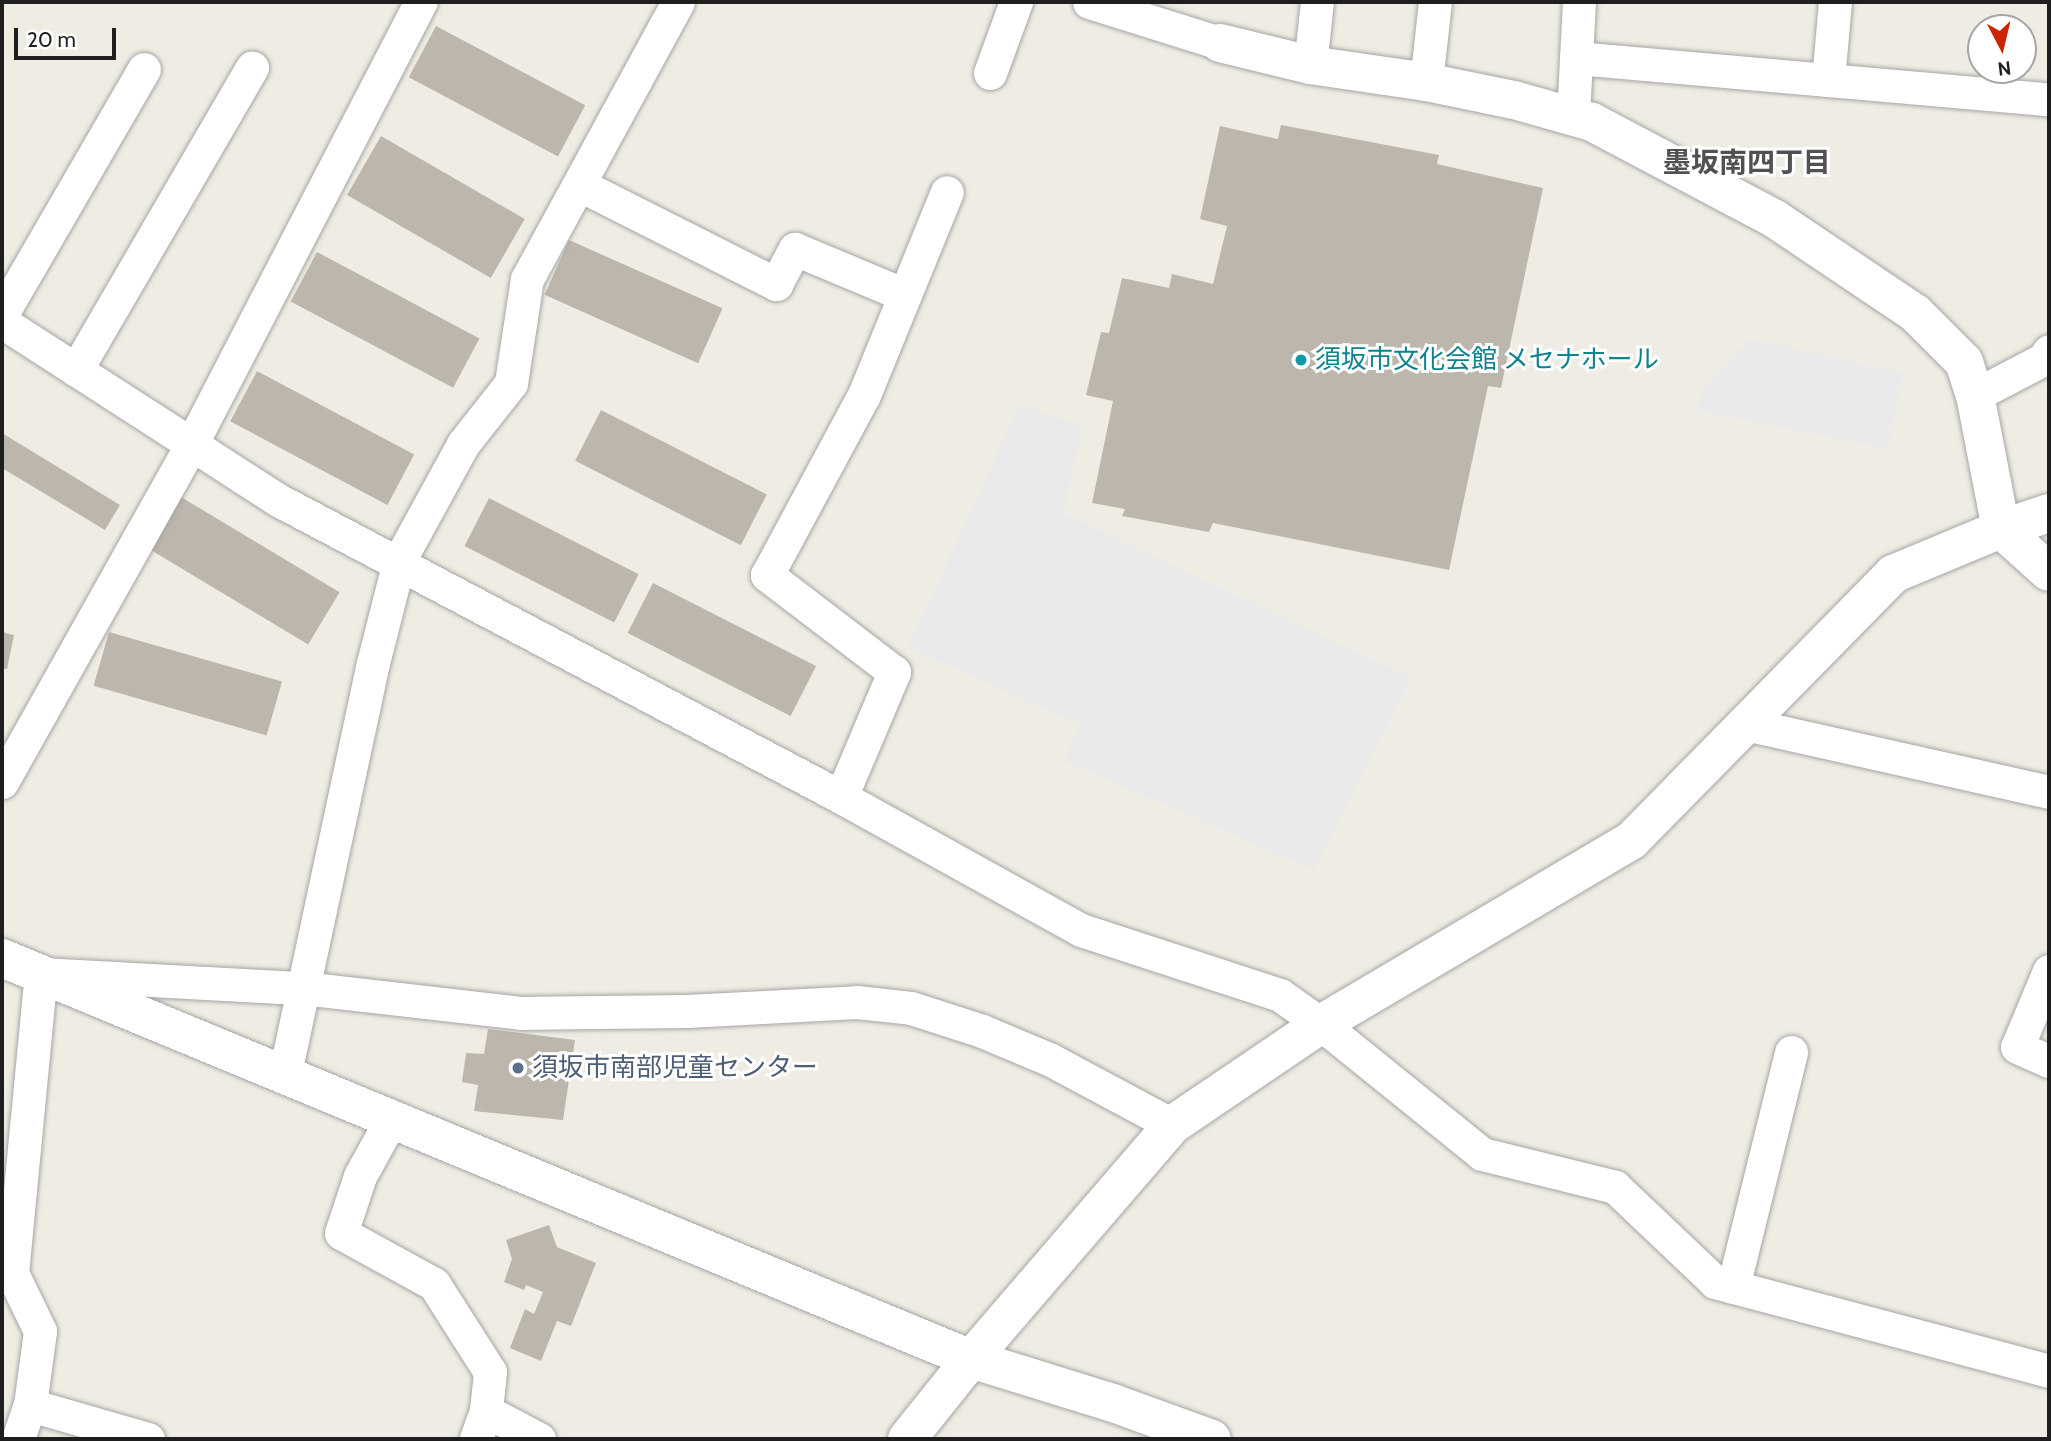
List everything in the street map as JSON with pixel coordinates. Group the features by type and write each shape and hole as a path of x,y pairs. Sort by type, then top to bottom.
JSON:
{"street":[{"path":"2,782 191,443 421,2"},
{"path":"285,1073 373,663 399,561 463,444 511,383 527,279 678,2"},
{"path":"990,73 1016,2"},
{"path":"1090,2 1220,43 1310,65 1426,82 1514,100 1592,122 1775,219 1915,313 1964,362 1975,395 2001,529 2049,572"},
{"path":"1310,65 1317,2"},
{"path":"1426,82 1435,2"},
{"path":"1573,117 1579,2"},
{"path":"1828,80 1835,2"},
{"path":"1576,58 2049,99"},
{"path":"76,370 252,67"},
{"path":"2,314 144,69"},
{"path":"580,185 776,284 795,249 905,295"},
{"path":"841,797 894,672 767,575 864,395 947,192"},
{"path":"2,323 280,501 399,561 841,797 1081,930 1280,995 1321,1024 1482,1154 1615,1186 1715,1282 2049,1371"},
{"path":"1975,395 2044,359 2049,351"},
{"path":"907,1439 971,1359 1172,1125 1321,1024 1632,840 1893,574 2001,529 2049,513"},
{"path":"1745,724 2049,792"},
{"path":"2,958 971,1359 1113,1403 1212,1439"},
{"path":"2049,971 2018,1047 2049,1061"},
{"path":"41,974 303,988 521,1013 687,1011 857,1002 911,1008 982,1031 1051,1060 1172,1125"},
{"path":"18,1439 30,1405 40,1331 12,1273 41,974"},
{"path":"1733,1287 1790,1052"},
{"path":"392,1118 360,1176 341,1233 433,1284 490,1372 481,1425 539,1439"},
{"path":"30,1405 148,1439"}],"shaded area":[{"path":"1750,338 1903,373 1888,449 1697,411 1701,391"},
{"path":"1020,404 1083,427 1063,513 1412,678 1314,870 1064,761 1079,725 908,647"}],"building":[{"path":"436,26 585,105 558,157 409,77"},
{"name":"須坂市文化会館 メセナホール","path":"1281,125 1439,155 1437,164 1543,188 1501,388 1488,386 1449,570 1213,523 1209,532 1122,516 1125,509 1092,503 1113,401 1086,395 1101,332 1109,333 1122,278 1169,288 1172,274 1213,284 1227,226 1200,219 1220,126 1278,139"},
{"path":"381,136 525,219 491,278 347,195"},
{"path":"569,240 722,308 698,363 545,295"},
{"path":"317,252 479,338 453,388 291,301"},
{"path":"257,371 414,455 387,505 230,421"},
{"path":"601,410 767,494 741,545 575,461"},
{"path":"2,433 120,505 105,530 2,468"},
{"path":"181,497 340,592 308,645 150,549"},
{"path":"489,498 639,574 614,622 464,546"},
{"path":"653,583 816,666 791,716 628,633"},
{"path":"2,632 14,635 7,669 2,668"},
{"path":"109,632 282,682 267,735 94,686"},
{"name":"須坂市南部児童センター","path":"488,1029 575,1040 563,1120 474,1111 478,1085 462,1082 466,1053 484,1054"},
{"path":"549,1225 557,1247 596,1263 571,1326 557,1321 541,1361 510,1348 525,1309 534,1314 543,1292 526,1285 524,1290 504,1282 512,1259 506,1240"}],"place":[{"name":"須坂市文化会館 メセナホール","path":"1301,360"},
{"name":"須坂市南部児童センター","path":"518,1068"}],"district":[{"name":"墨坂南四丁目","path":"1747,162"}]}
